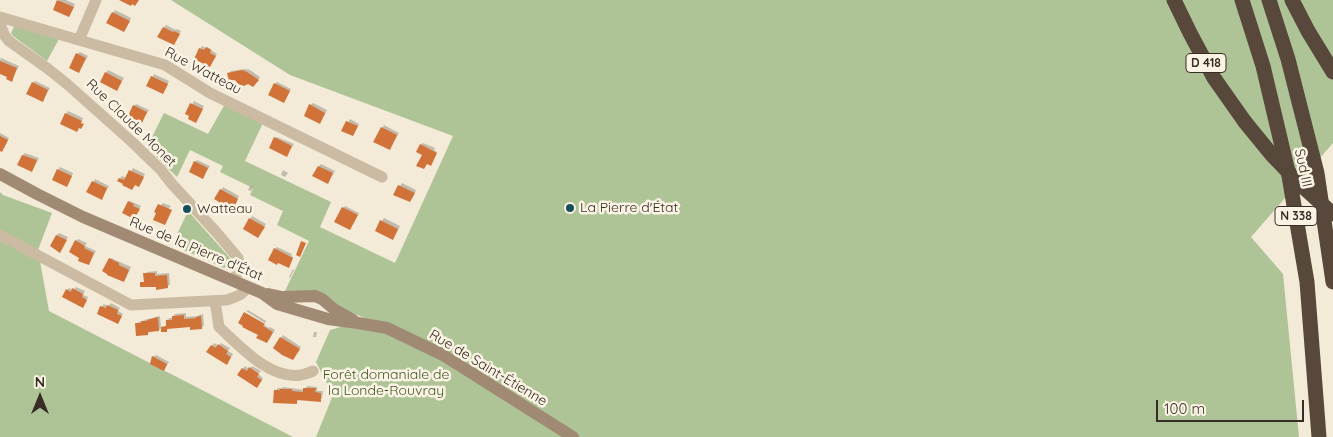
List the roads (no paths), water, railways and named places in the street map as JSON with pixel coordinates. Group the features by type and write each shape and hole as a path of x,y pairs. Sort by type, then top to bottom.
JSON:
{"highway":[{"name":"D 418","path":"1174,0 1214,78 1245,122 1278,162 1333,214"},
{"name":"Sud III","path":"1242,0 1262,66 1289,176 1307,282 1319,437"},
{"name":"Sud III","path":"1269,0 1288,59 1317,173 1333,282"},
{"path":"1292,0 1333,72"}],"street":[{"path":"79,40 96,0"},
{"name":"Rue Watteau","path":"0,17 165,65 210,93 382,177"},
{"name":"Rue Claude Monet","path":"0,24 9,41 67,84 131,140 161,170 238,258 239,264 235,281"},
{"name":"Rue de la Pierre d'État","path":"0,174 83,217 262,293 278,304 328,320 387,328"},
{"path":"0,235 131,305 227,300 238,297 245,292 247,287"},
{"path":"262,293 282,297 315,296 358,323"},
{"path":"215,301 219,327 254,359 279,374 300,375 313,371"},
{"name":"Rue de Saint-Étienne","path":"387,328 443,356 573,437"}],"place":[{"name":"La Pierre d'État","path":"570,208"},
{"name":"Watteau","path":"187,209"}],"park label":[{"name":"Forêt domaniale de la Londe-Rouvray","path":"386,384"}]}
